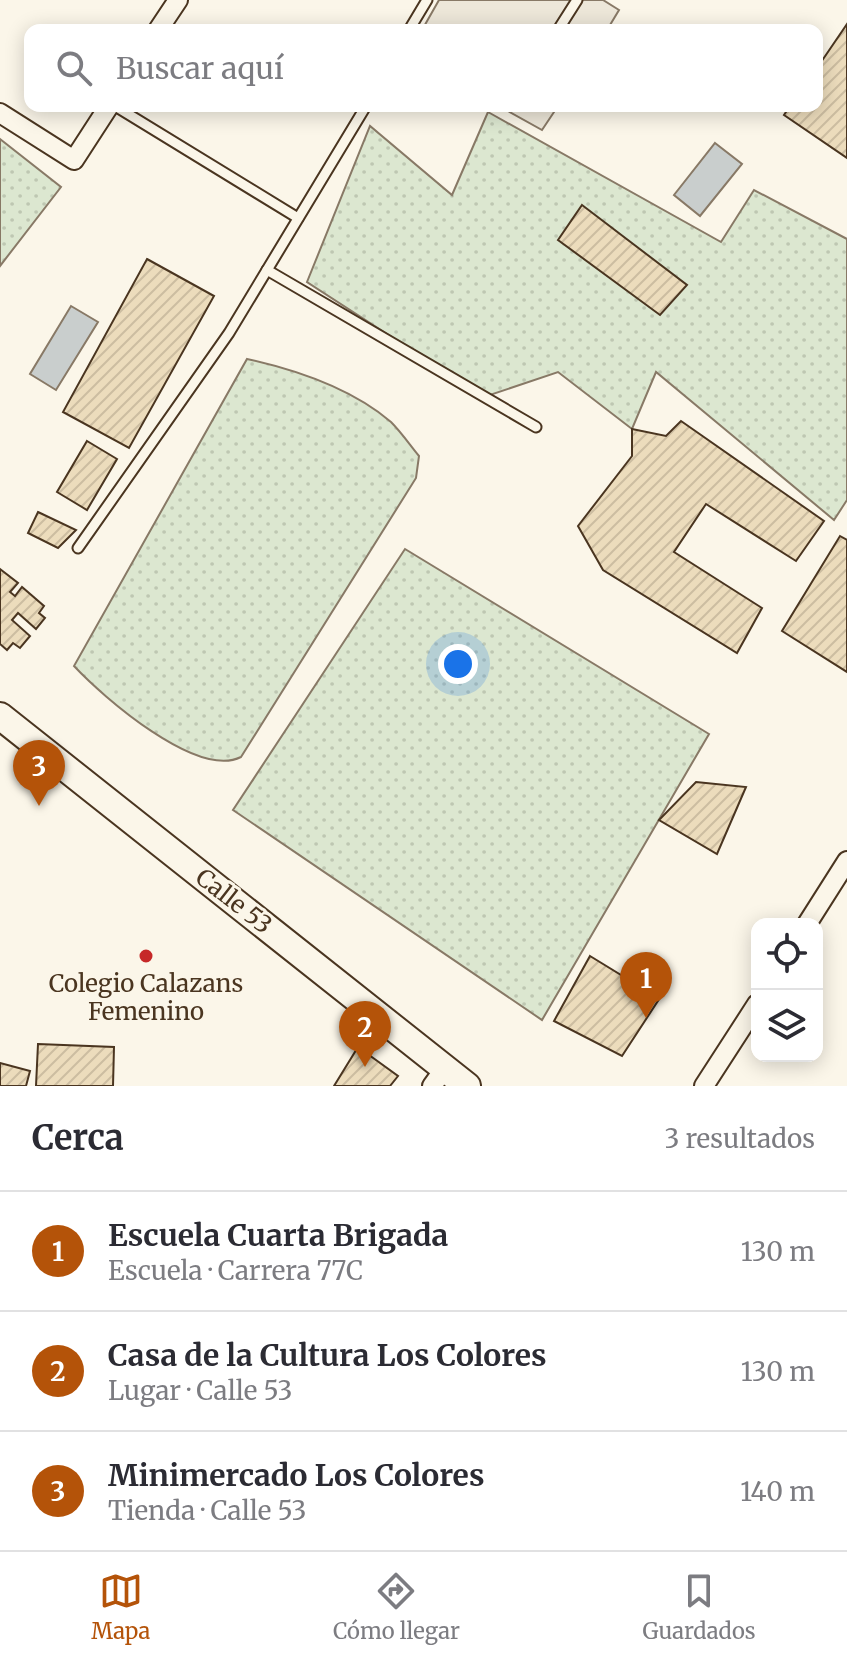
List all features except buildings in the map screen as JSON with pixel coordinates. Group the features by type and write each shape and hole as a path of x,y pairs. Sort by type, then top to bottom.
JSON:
{"street":[{"path":"161,24 172,2"},
{"path":"0,113 74,160 105,112"},
{"name":"Calle 53","path":"1,719 438,1077 467,1086"},
{"path":"811,918 847,861"},
{"path":"704,1086 751,1013"}],"lane":[{"path":"413,24 427,0"},
{"path":"562,24 577,0"},
{"path":"125,112 298,218"},
{"path":"78,548 229,333 362,112"},
{"path":"267,270 536,427"}],"green space":[{"path":"488,112 721,242 754,190 847,239 847,500 834,520 656,372 632,429 558,372 484,397 307,282 370,126 452,195"},
{"path":"0,139 61,187 0,266"},
{"path":"247,359 304,375 359,399 391,422 419,456 416,478 241,757 222,761 176,746 152,731 106,696 74,666"},
{"path":"405,549 709,734 542,1020 233,810"}],"shaded area":[{"path":"439,0 603,0 619,10 611,24 425,24"},
{"path":"510,112 554,112 542,130"},
{"path":"715,143 742,164 700,216 674,195"},
{"path":"71,306 98,322 56,390 30,374"}],"place":[{"name":"Minimercado Los Colores","path":"39,806"},
{"name":"Colegio Calazans Femenino","path":"146,956"},
{"name":"Escuela Cuarta Brigada","path":"646,1018"},
{"name":"Casa de la Cultura Los Colores","path":"365,1067"}]}
